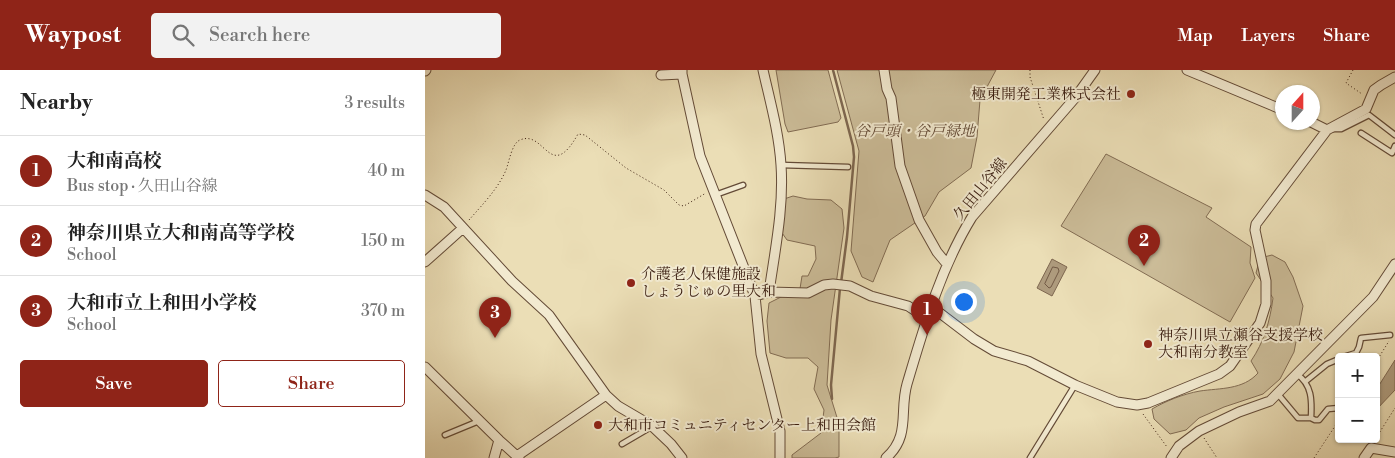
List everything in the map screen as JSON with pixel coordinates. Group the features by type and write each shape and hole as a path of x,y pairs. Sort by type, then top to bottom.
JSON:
{"street":[{"path":"763,70 777,135 781,165 777,232 769,292"},
{"path":"884,70 887,89 891,98 900,166 919,220 937,252 947,264"},
{"name":"久田山谷線","path":"889,457 903,431 906,387 947,264 959,239 972,217 1075,98 1095,70"},
{"path":"1187,70 1275,107"},
{"path":"661,75 682,72 700,156 755,296 761,354 780,430 780,458"},
{"path":"932,307 974,339 994,351 1029,361 1075,385 1117,402 1137,405 1148,403 1206,381 1230,366 1260,323 1266,304 1266,281 1255,230 1256,224 1327,130 1366,109 1374,90 1395,77"},
{"path":"1320,126 1327,130"},
{"path":"425,195 444,207 512,281 549,315 606,395 618,406 652,426 671,444 682,458"},
{"path":"425,262 463,228"},
{"path":"1172,456 1179,446 1199,431 1239,412 1270,401 1373,297 1395,264"},
{"path":"755,296 769,292 807,293 824,285 833,284 850,286 871,296 908,306 928,319"},
{"path":"425,366 479,421 518,457 606,395"},
{"path":"494,458 499,440"},
{"path":"1364,458 1371,448 1395,452"}],"lane":[{"path":"1327,130 1341,129 1369,115 1395,135"},
{"path":"1361,133 1392,153 1395,146"},
{"path":"781,165 848,167"},
{"path":"714,192 743,185"},
{"path":"1356,353 1361,338 1390,335"},
{"path":"1306,381 1327,364 1335,361"},
{"path":"1296,374 1306,381 1312,402 1311,418"},
{"path":"1030,458 1075,385"},
{"path":"1277,393 1298,418 1319,420 1328,409 1335,408"},
{"path":"445,436 479,421"},
{"path":"622,444 652,426"}],"path":[{"path":"1030,70 1030,77 1047,130"},
{"path":"1353,70 1346,83 1369,99"},
{"path":"463,228 488,199 505,173 516,142 522,139 529,138 536,141 551,155 557,156 561,155 572,145 578,134 585,135 626,168 663,190 679,205 684,206 714,192"},
{"path":"1380,356 1389,342"},
{"path":"1380,432 1395,408"},
{"path":"1148,420 1172,456"},
{"path":"1314,458 1335,426"},
{"path":"1199,431 1217,458"}],"green space":[{"name":"谷戸頭・谷戸緑地","path":"776,70 828,70 841,118 838,122 788,132"},
{"name":"谷戸頭・谷戸緑地","path":"837,70 996,70 980,100 977,137 971,168 939,192 925,216 890,240 873,282 862,277 851,251 859,151"},
{"path":"1106,154 1212,208 1206,217 1251,247 1250,263 1255,278 1230,322 1061,226"},
{"path":"793,196 807,199 831,200 842,209 844,228 831,320 827,385 839,424 839,457 835,458 792,458 792,455 821,433 824,410 814,389 818,367 808,358 786,358 770,353 767,321 769,303 781,297 799,295 802,276 808,276 816,259 815,246 787,240 780,230 784,199"},
{"path":"1272,255 1285,262 1293,277 1303,306 1294,352 1280,379 1263,394 1224,407 1199,418 1186,430 1170,434 1154,419 1152,409 1187,394 1245,383 1258,373 1251,361 1266,331 1273,298 1256,273 1260,258"}],"water":[{"path":"1052,259 1067,267 1052,296 1037,288"},
{"path":"1395,360 1395,390 1380,406 1380,384"}],"waterway":[{"path":"833,70 853,146 854,157 841,283"},
{"path":"832,399 831,385 840,288"}],"place":[{"name":"極東開発工業株式会社","path":"1131,94"},
{"name":"神奈川県立大和南高等学校","path":"1144,266"},
{"name":"介護老人保健施設 しょうじゅの里大和","path":"631,283"},
{"name":"大和南高校","path":"927,335"},
{"name":"大和市立上和田小学校","path":"495,338"},
{"name":"神奈川県立瀬谷支援学校 大和南分教室","path":"1148,344"},
{"name":"大和市コミュニティセンター上和田会館","path":"598,425"}]}
